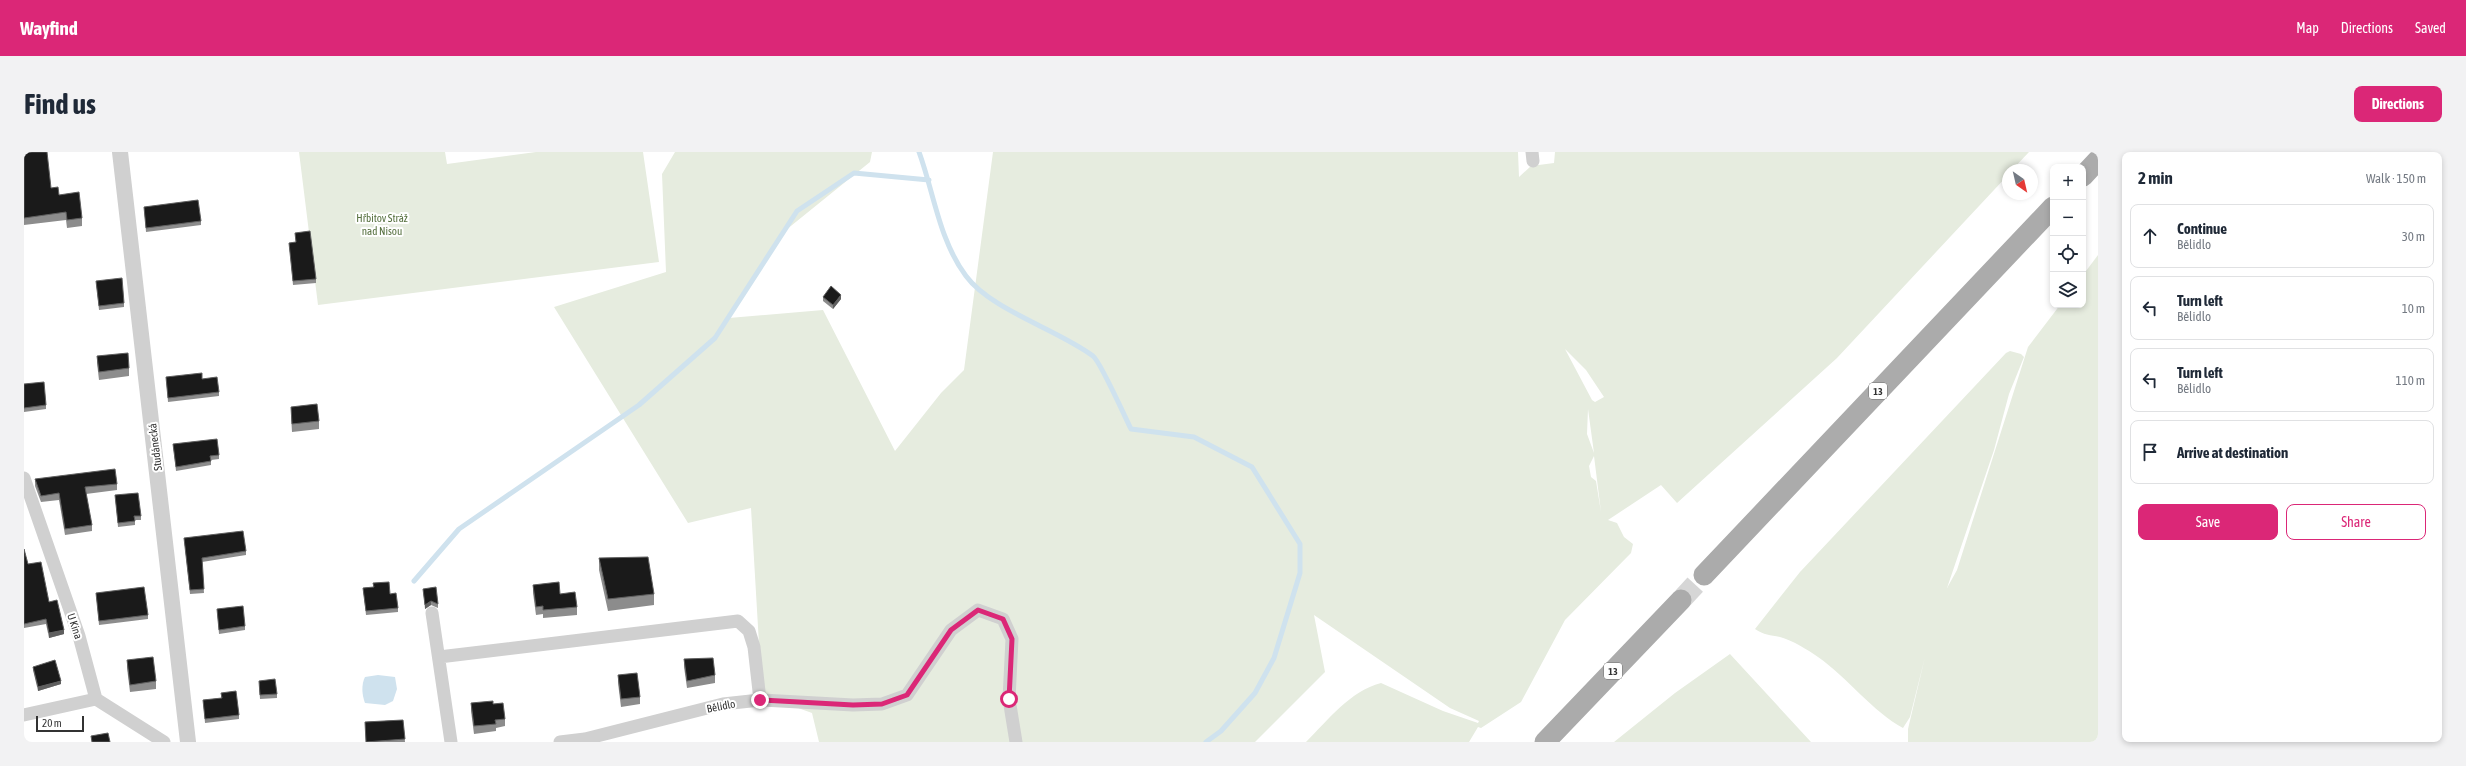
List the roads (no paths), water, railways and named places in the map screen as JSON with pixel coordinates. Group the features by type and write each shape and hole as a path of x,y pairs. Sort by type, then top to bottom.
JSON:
{"main road":[{"path":"2086,173 2098,160"},
{"name":"13","path":"1704,575 2050,210"},
{"name":"13","path":"1545,742 1680,600"}],"street":[{"name":"Studánecká","path":"120,152 188,742"},
{"name":"U Kina","path":"24,478 79,636 96,699"},
{"name":"Bělidlo","path":"560,742 585,739 723,704 760,700 853,705 882,704 907,695 951,630 978,610 1003,619 1012,639 1009,699 1016,742"},
{"path":"432,613 451,742"},
{"path":"439,657 738,622 749,631 754,647 760,700"},
{"path":"24,715 96,699 164,742"}],"water":[{"path":"378,675 395,677 397,689 393,701 385,705 365,703 362,690 365,677"}],"waterway":[{"path":"919,152 943,232 949,247 966,276 977,288 1008,309 1079,346 1093,356 1107,378 1131,429 1194,437 1252,467 1300,544 1300,573 1274,658 1255,693 1221,731 1206,742"},
{"path":"414,581 459,529 639,405 715,338 797,211 854,173 929,180"}],"tunnel":[{"path":"1681,600 1704,575"}],"park label":[{"name":"Hřbitov Stráž nad Nisou","path":"382,224"}]}
